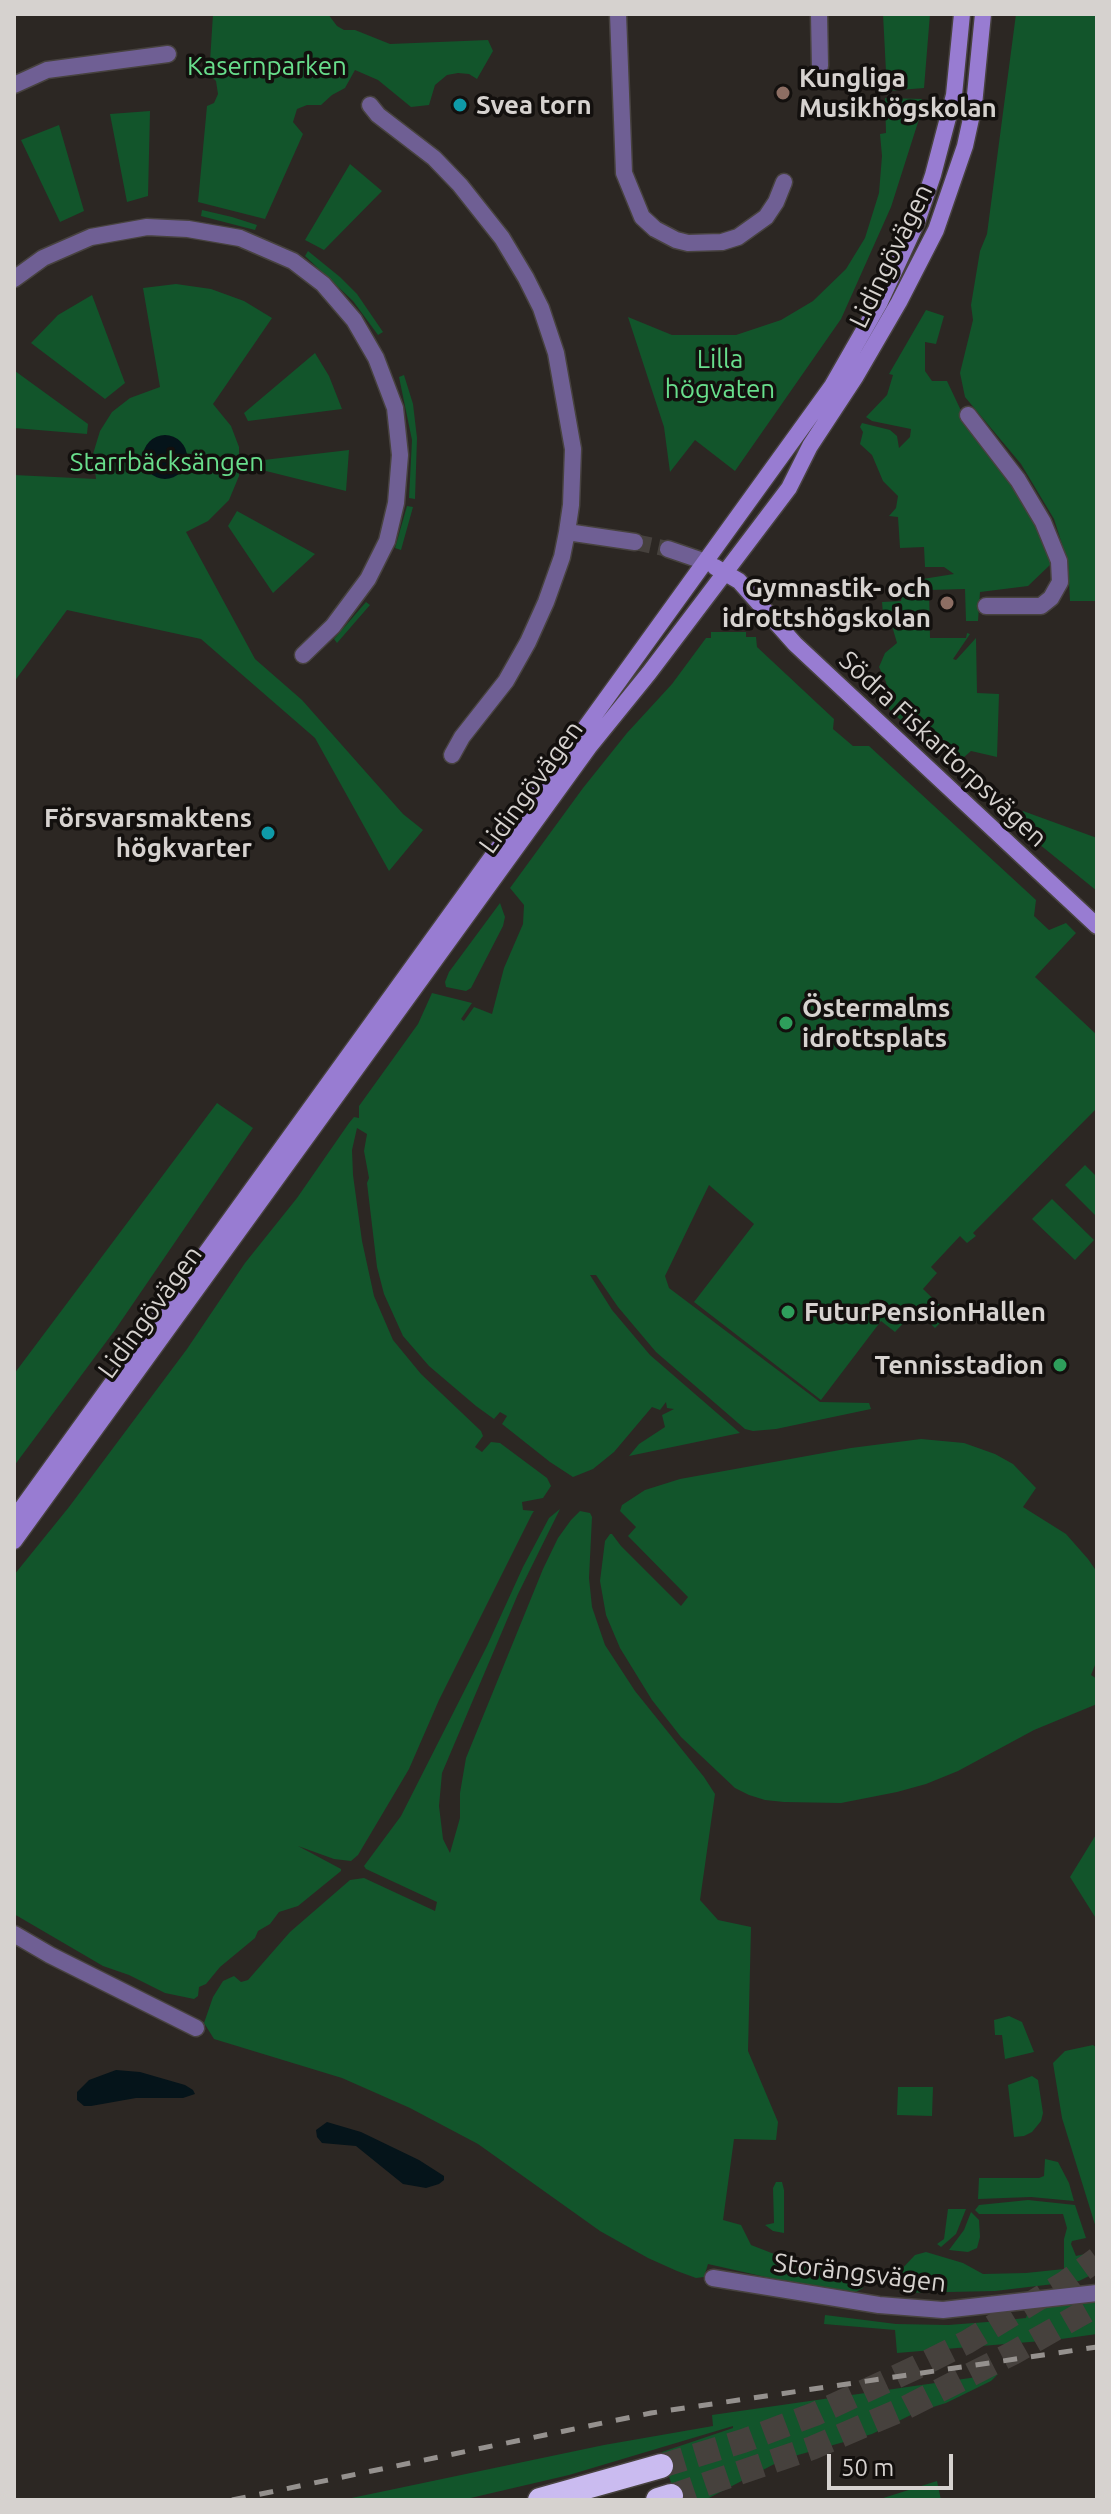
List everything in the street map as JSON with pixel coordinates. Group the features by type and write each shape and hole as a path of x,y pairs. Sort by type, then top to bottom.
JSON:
{"highway":[{"path":"540,2500 661,2466"}],"main road":[{"name":"Lidingövägen","path":"14,1519 832,386 880,302 901,258 933,175 946,132 959,62 962,14"},
{"name":"Lidingövägen","path":"14,1541 589,747 789,488 810,446 899,302 936,230 965,146 974,105 983,14"},
{"name":"Södra Fiskartorpsvägen","path":"706,562 745,587 795,644 1097,926"}],"street":[{"path":"618,14 624,173 642,217 655,229 676,240 688,243 722,242 738,237 766,217 784,182"},
{"path":"819,14 820,66"},
{"path":"14,85 47,70 168,54"},
{"path":"370,105 378,115 434,158 502,238 541,308 556,353 573,449 567,532 546,602 506,681 462,737 452,755"},
{"path":"14,257 19,275 43,258 71,245 119,230 158,227 240,238 293,261 323,284 354,320 376,358 395,408 400,455 396,503 387,541 368,579 333,626 303,655"},
{"path":"968,415 1018,480 1043,522 1059,561 1060,582 1051,598 1041,606 986,606"},
{"path":"567,532 635,542"},
{"path":"668,549 706,562"},
{"path":"14,1934 196,2028"},
{"name":"Storängsvägen","path":"713,2278 879,2305 943,2310 1097,2293"}],"green space":[{"name":"Kasernparken","path":"213,14 328,14 344,30 355,30 390,44 488,40 493,51 477,79 458,73 447,75 435,85 429,105 411,107 378,80 355,70 345,88 321,105 297,109 293,122 303,134 265,219 198,202 207,106 214,103 218,94 216,81 211,76 210,62"},
{"path":"883,14 930,14 924,88 887,91"},
{"path":"1016,14 1097,14 1097,601 1070,601 1068,563 1054,519 1021,464 965,397 960,373 973,320 971,305 980,251 987,234"},
{"name":"Lilla högvaten","path":"885,98 922,99 919,119 891,207 841,319 735,471 695,440 670,472 664,427 628,317 672,335 736,335 781,320 813,301 846,269 865,238 879,193 880,134 886,133"},
{"path":"150,111 148,196 127,202 110,114"},
{"path":"59,125 84,211 60,222 21,140"},
{"path":"350,164 382,191 324,250 305,240"},
{"path":"202,210 257,225 255,230 201,216"},
{"path":"308,251 357,294 383,332 378,335 353,301 305,256"},
{"name":"Starrbäcksängen","path":"176,284 211,289 244,301 272,318 213,404 231,426 239,447 239,476 229,500 208,521 186,532 255,659 302,700 403,814 423,830 389,871 315,738 201,639 67,610 14,682 14,475 96,479 93,454 100,431 112,412 130,398 160,387 143,288"},
{"path":"92,295 125,383 105,399 31,343 58,315"},
{"path":"926,310 944,316 936,344 925,342 925,371 932,381 947,381 964,417 1031,514 1044,537 1052,563 1028,586 980,592 978,621 966,621 965,589 929,590 930,638 966,638 967,633 970,634 953,659 956,660 976,638 977,693 999,694 997,757 971,751 956,760 930,739 927,742 912,731 889,709 886,682 879,667 885,653 897,643 892,626 883,614 882,602 901,601 904,585 910,581 954,574 944,567 925,567 924,547 900,548 898,517 889,516 896,508 898,496 883,481 872,455 860,444 862,423 890,430 897,436 899,448 910,437 911,429 866,417 887,395 893,375 889,374"},
{"path":"315,353 329,376 342,409 248,421 244,413"},
{"path":"15,371 88,424 87,434 14,428"},
{"path":"404,375 413,404 417,438 415,499 409,498 412,440 399,377"},
{"path":"349,450 346,491 254,468 255,461"},
{"path":"407,506 413,507 401,550 395,548"},
{"path":"237,511 315,554 273,593 228,526"},
{"path":"366,602 370,605 337,643 334,639"},
{"path":"711,632 746,632 746,637 756,637 757,647 834,719 833,729 853,746 869,746 1036,900 1034,916 1049,930 1066,923 1076,933 1035,977 1097,1035 1095,1110 973,1233 976,1236 967,1243 960,1236 931,1267 937,1273 923,1289 949,1314 935,1328 916,1310 895,1332 881,1321 821,1400 694,1302 754,1224 709,1185 665,1276 669,1288 820,1402 869,1403 871,1409 776,1429 745,1429 656,1352 596,1275 590,1275 612,1310 650,1355 740,1433 629,1456 639,1444 665,1427 662,1415 674,1409 667,1408 666,1402 660,1410 652,1407 614,1452 593,1469 573,1477 502,1424 507,1416 500,1412 494,1419 476,1406 429,1366 403,1336 384,1294 377,1267 364,1151 367,1134 357,1128 352,1150 353,1175 362,1241 374,1296 393,1340 421,1374 481,1431 483,1436 475,1447 482,1452 491,1442 500,1443 547,1478 551,1486 543,1498 522,1502 523,1510 534,1511 439,1700 409,1769 358,1855 351,1861 334,1859 298,1846 341,1871 298,1906 279,1912 206,1984 199,1987 198,1996 194,1999 165,1993 103,1966 14,1914 14,1575 187,1349 245,1263 297,1198 349,1123 354,1117 359,1118 359,1106 418,1024 432,993 472,1003 461,1019 464,1021 474,1007 492,1014 504,968 523,924 524,905 510,888 583,788 672,684 706,638 711,638"},
{"path":"1023,811 1097,838 1097,891 1014,820"},
{"path":"500,903 505,917 503,926 471,988 466,991 446,987 449,972"},
{"path":"217,1103 253,1128 115,1330 14,1466 14,1374"},
{"path":"1085,1165 1097,1177 1097,1217 1065,1185"},
{"path":"1052,1199 1094,1240 1075,1260 1032,1219"},
{"path":"921,1439 964,1443 1013,1464 1036,1488 1023,1507 1066,1534 1097,1572 1097,1660 1091,1675 1097,1679 1097,1704 1034,1730 958,1771 897,1792 841,1803 784,1802 765,1800 735,1788 681,1737 652,1700 620,1648 606,1615 600,1581 605,1541 610,1534 681,1606 688,1597 628,1536 636,1527 620,1511 622,1505 645,1490 680,1479 851,1448"},
{"path":"560,1509 518,1594 442,1773 439,1806 443,1839 450,1853 460,1818 460,1793 466,1758 543,1569 571,1520 580,1511 590,1513 592,1607 605,1645 635,1691 715,1794 700,1900 718,1920 751,1927 748,2051 778,2122 776,2140 734,2139 723,2220 741,2225 751,2245 800,2264 851,2274 855,2265 865,2278 863,2288 856,2292 708,2264 704,2277 696,2278 677,2271 600,2231 478,2144 410,2108 342,2078 214,2039 204,2023 213,1997 223,1981 234,1976 241,1982 248,1980 290,1932 350,1880 364,1878 435,1911 437,1902 364,1866 401,1816 487,1646 523,1567 549,1518"},
{"path":"1097,1833 1097,1920 1070,1877"},
{"path":"1009,2016 1022,2022 1034,2052 1005,2059 1002,2035 995,2035 994,2020"},
{"path":"1093,2045 1097,2048 1097,2231 1062,2118 1053,2063 1065,2051"},
{"path":"1032,2076 1038,2080 1043,2113 1041,2121 1032,2132 1014,2137 1008,2085"},
{"path":"898,2087 933,2087 932,2116 897,2115"},
{"path":"1045,2159 1058,2162 1074,2201 1031,2197 978,2199 979,2178 1039,2178 1044,2176"},
{"path":"776,2182 782,2182 784,2190 784,2233 773,2231 765,2225 774,2223 773,2188"},
{"path":"1028,2200 1075,2205 1086,2238 1072,2241 1071,2244 1076,2256 1085,2254 1088,2257 1084,2261 1087,2270 1092,2270 1089,2276 1079,2281 995,2291 900,2291 897,2284 899,2272 915,2255 926,2252 963,2263 983,2274 1064,2269 1067,2228 1063,2214 979,2214 975,2210 979,2205"},
{"path":"948,2209 966,2209 956,2234 941,2247 937,2244 944,2239"},
{"path":"971,2212 979,2220 977,2248 968,2252 949,2250 964,2230"},
{"path":"1097,2299 1097,2334 1054,2340 897,2353 895,2330 824,2324 825,2315 896,2324 987,2322 1026,2318 1029,2308"},
{"path":"998,2374 991,2381 946,2403 917,2412 872,2434 784,2459 705,2500 676,2500 662,2452 733,2426 569,2475 462,2500 342,2500 604,2445 713,2426 712,2415"},
{"path":"937,2481 941,2500 877,2500"}],"shaded area":[{"path":"165,435 181,441 187,457 181,473 165,479 149,473 143,457 149,441"},
{"path":"116,2070 140,2072 185,2085 195,2094 183,2098 136,2098 91,2106 84,2106 77,2100 77,2092 89,2080"},
{"path":"327,2122 361,2132 419,2160 444,2176 444,2180 426,2188 403,2184 356,2146 322,2143 316,2130"}],"tunnel":[{"path":"635,542 668,549"},
{"path":"661,2466 743,2441 815,2414 917,2367 967,2342 1066,2282 1097,2259"},
{"path":"671,2496 812,2448 903,2409 1013,2353 1097,2305"}],"railway":[{"path":"232,2500 651,2413 1097,2347"}],"place":[{"name":"Kungliga Musikhögskolan","path":"783,93"},
{"name":"Svea torn","path":"460,105"},
{"name":"Gymnastik- och idrottshögskolan","path":"947,603"},
{"name":"Försvarsmaktens högkvarter","path":"268,833"},
{"name":"Östermalms idrottsplats","path":"786,1023"},
{"name":"FuturPensionHallen","path":"788,1312"},
{"name":"Tennisstadion","path":"1060,1365"}]}
